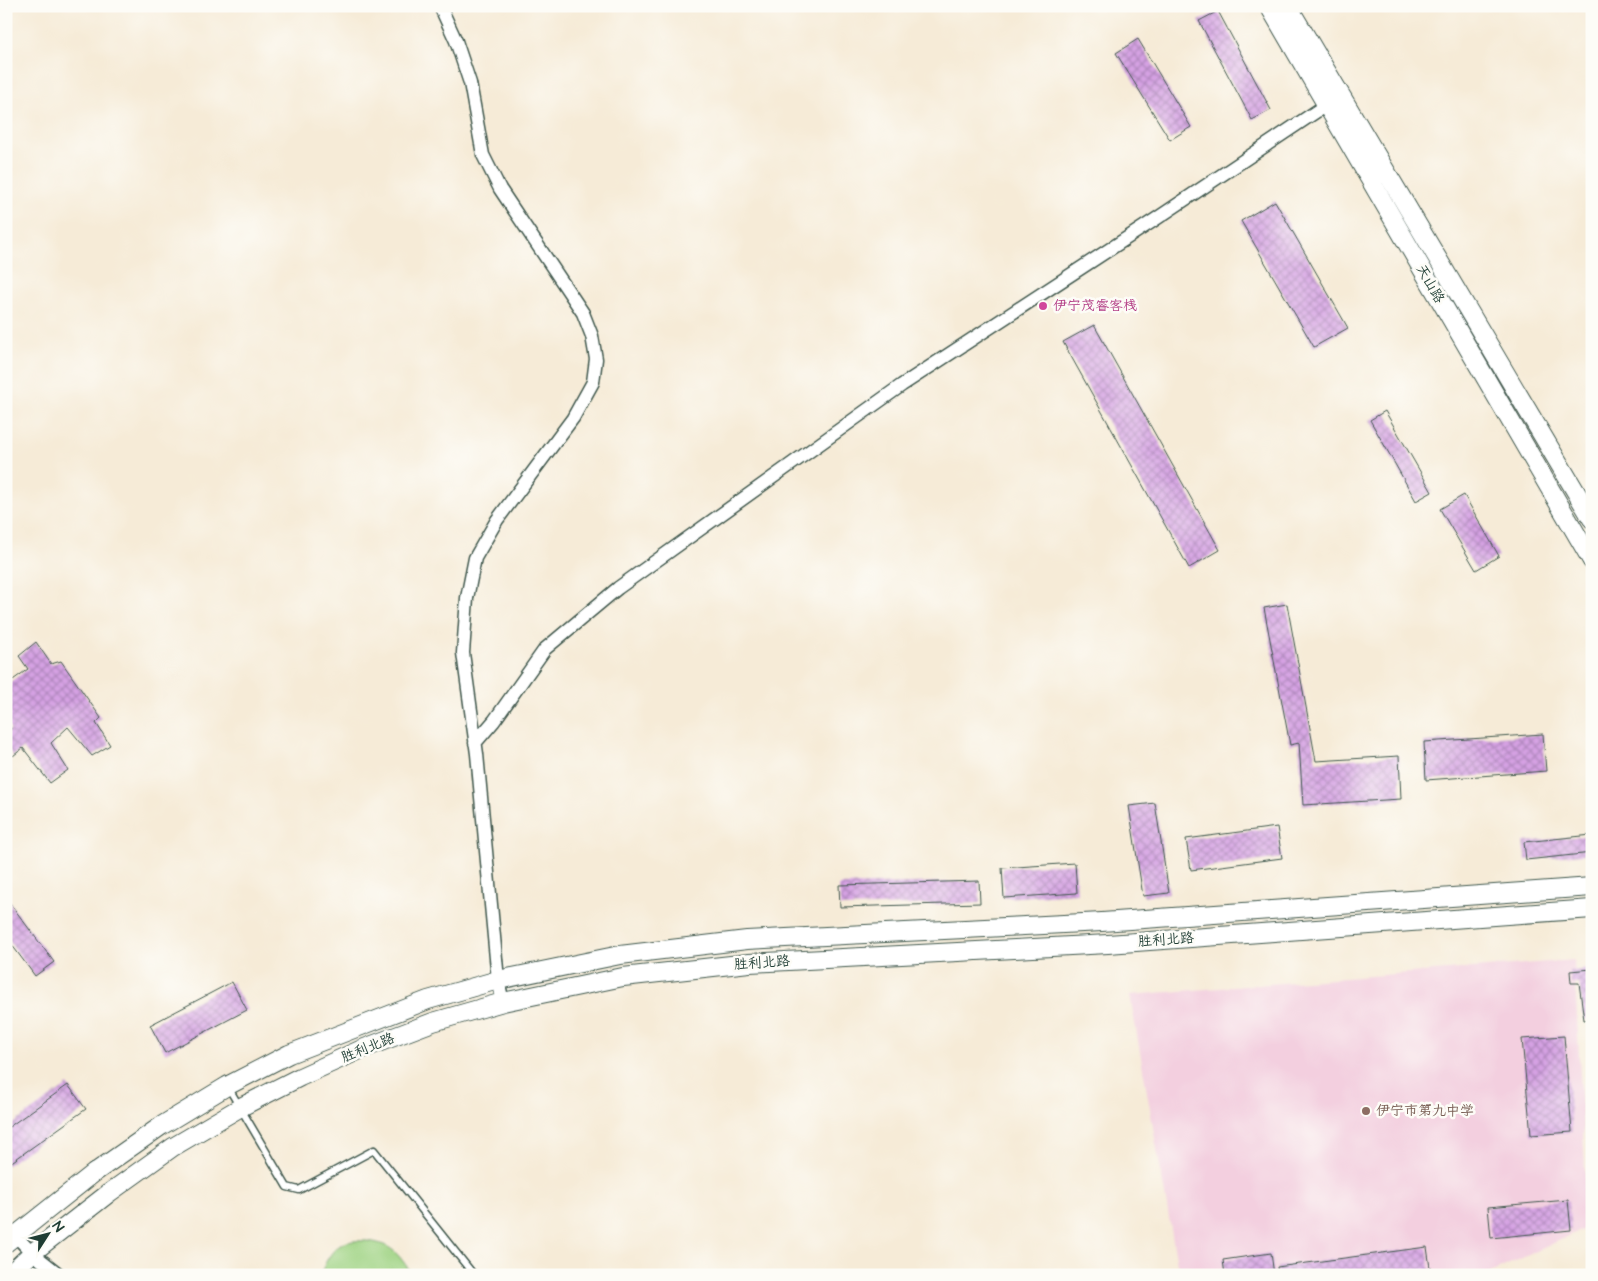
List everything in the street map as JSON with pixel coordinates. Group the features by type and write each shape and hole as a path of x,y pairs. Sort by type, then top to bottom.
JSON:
{"main road":[{"name":"天山路","path":"1269,6 1333,100 1592,519"},
{"name":"天山路","path":"1288,6 1333,100 1592,561"},
{"name":"胜利北路","path":"11,1239 94,1173 161,1126 227,1086 289,1054 428,1000 498,980 620,955 747,940 1092,923 1592,887"},
{"name":"胜利北路","path":"9,1275 32,1253 109,1193 173,1147 241,1108 300,1077 362,1049 432,1022 503,1002 622,977 748,963 1108,944 1592,909"}],"street":[{"path":"440,6 456,41 470,83 484,156 500,189 583,313 592,336 596,359 593,382 573,418 497,520 475,558 467,598 463,653 475,743 498,980 503,1002"},
{"path":"475,743 494,720 545,649 618,588 902,385 1156,219 1333,100"},
{"path":"11,1239 60,1275"}],"lane":[{"path":"227,1086 288,1186 299,1190 374,1150 474,1275"}],"shaded area":[{"name":"伊宁市第九中学","path":"1574,960 1588,1227 1486,1275 1179,1275 1130,995"}],"green space":[{"path":"350,1241 368,1241 390,1248 413,1275 321,1275 327,1260 338,1247"}],"building":[{"path":"1218,11 1271,110 1252,120 1199,21"},
{"path":"1138,39 1191,127 1170,140 1116,53"},
{"path":"1275,201 1348,328 1314,347 1241,221"},
{"path":"1094,325 1220,550 1189,568 1063,342"},
{"path":"1385,411 1432,492 1416,501 1370,420"},
{"path":"1464,495 1499,556 1476,570 1440,509"},
{"path":"1287,604 1316,761 1399,756 1401,799 1303,805 1299,743 1290,745 1264,608"},
{"path":"36,642 51,664 61,661 101,718 96,723 110,745 92,756 68,727 51,743 68,770 50,783 23,748 13,756 6,748 6,732 11,729 6,721 6,685 28,669 19,656"},
{"path":"1543,734 1546,771 1426,780 1424,742"},
{"path":"1155,803 1169,893 1143,896 1129,806"},
{"path":"1277,827 1282,858 1191,870 1186,839"},
{"path":"1592,835 1592,853 1526,860 1524,842"},
{"path":"1075,863 1077,893 1004,898 1002,868"},
{"path":"979,881 980,903 840,907 839,885"},
{"path":"6,898 54,962 35,976 6,937"},
{"path":"1592,969 1592,1019 1584,1020 1579,983 1571,983 1570,971"},
{"path":"232,982 247,1010 165,1053 150,1025"},
{"path":"1564,1036 1572,1132 1531,1135 1522,1039"},
{"path":"68,1085 86,1109 6,1166 6,1129"},
{"path":"1568,1200 1571,1230 1491,1238 1488,1207"},
{"path":"1427,1247 1431,1275 1278,1275 1277,1267"},
{"path":"1271,1253 1274,1275 1225,1275 1223,1260"}],"place":[{"name":"伊宁茂睿客栈","path":"1043,306"},
{"name":"伊宁市第九中学","path":"1366,1111"}]}
